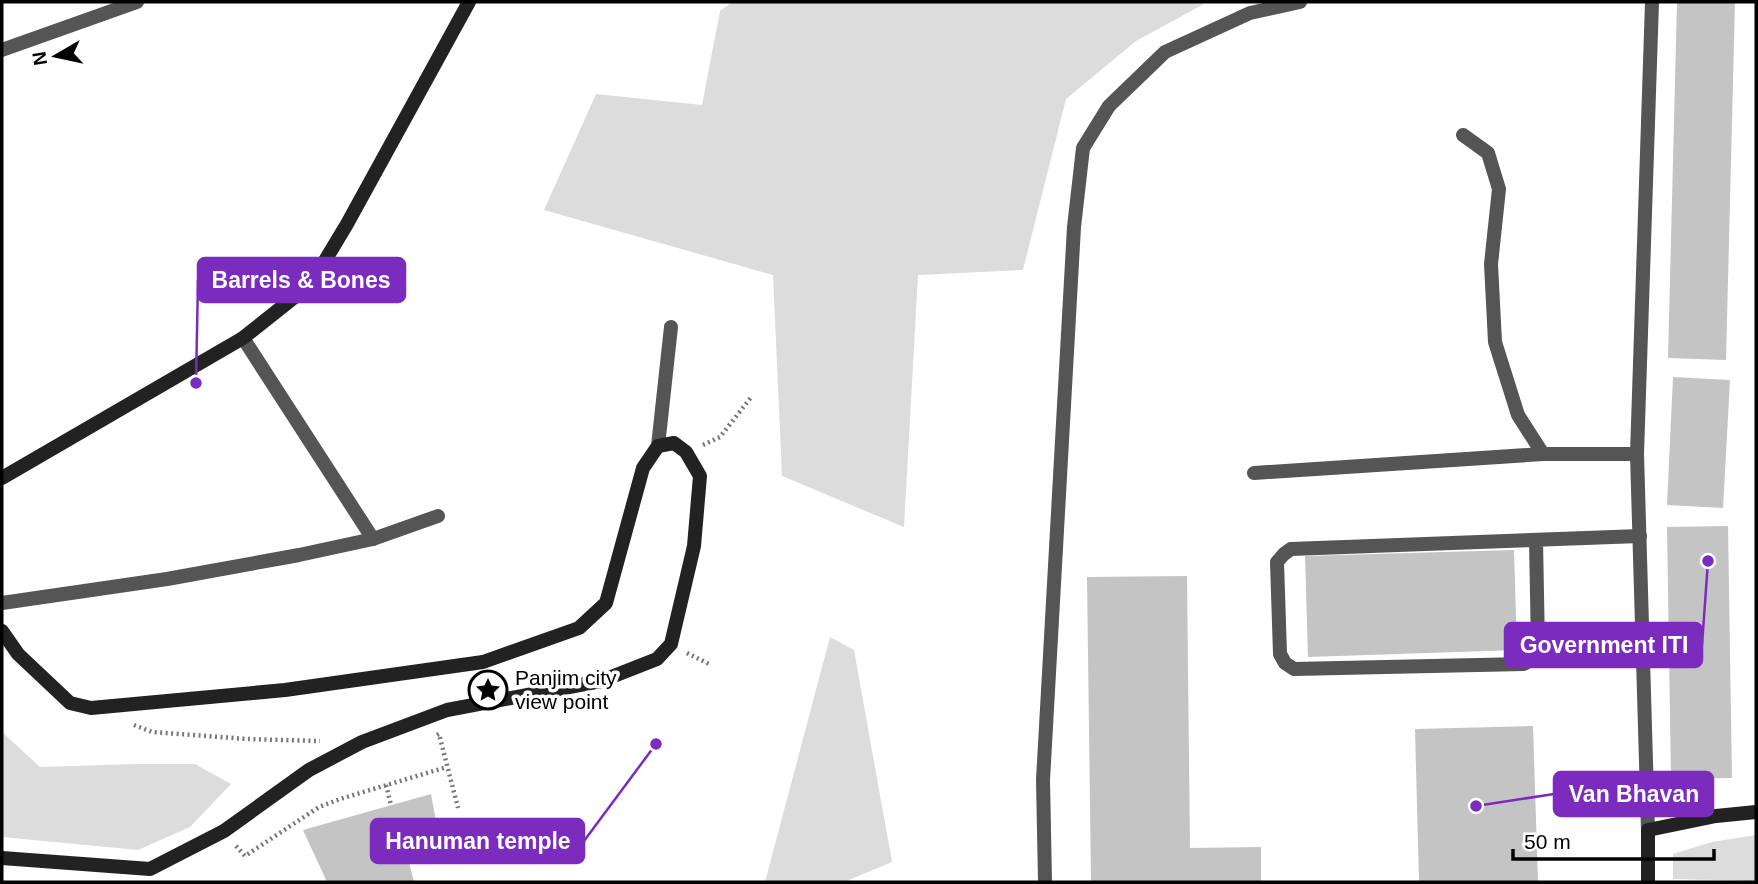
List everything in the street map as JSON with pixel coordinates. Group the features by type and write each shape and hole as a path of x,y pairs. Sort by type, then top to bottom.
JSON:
{"street":[{"path":"2,50 137,2"},
{"path":"2,478 243,338 311,284 347,224 468,2"},
{"path":"1045,882 1043,780 1074,227 1083,148 1110,106 1165,52 1250,13 1300,2"},
{"path":"1648,882 1637,454 1652,2"},
{"path":"1463,135 1488,153 1499,189 1491,264 1495,342 1518,415 1543,454"},
{"path":"2,631 18,654 70,703 91,708 285,690 482,662 579,628 606,603 643,468 658,446 671,327"},
{"path":"243,338 373,539"},
{"path":"2,858 150,869 224,831 309,770 362,742 447,710 601,681 657,659 671,645 694,546 700,476 686,452 674,443 658,446"},
{"path":"1254,473 1543,454 1637,454"},
{"path":"2,603 167,579 373,539 438,516"},
{"path":"1536,540 1538,647 1533,658 1524,664 1293,669 1285,663 1280,654 1277,562 1291,549 1640,536"},
{"path":"1648,830 1716,816 1756,812"}],"path":[{"path":"686,452 720,437 752,396"},
{"path":"128,723 152,732 324,741"},
{"path":"427,738 439,734 458,808"},
{"path":"224,831 245,856 319,807 447,767"},
{"path":"386,785 391,805"}],"shaded area":[{"path":"732,2 1204,2 1136,41 1066,99 1023,270 918,275 904,527 782,476 773,275 544,210 596,94 702,105 720,11"},
{"path":"830,637 854,650 892,862 849,882 765,882"},
{"path":"2,732 40,767 195,764 231,784 190,827 138,850 2,837"},
{"path":"1756,835 1756,881 1673,879 1673,854 1712,842"}],"building":[{"path":"1677,2 1735,2 1726,360 1668,358"},
{"path":"1673,377 1730,380 1723,508 1667,505"},
{"path":"1728,526 1732,778 1671,779 1667,527"},
{"path":"1514,550 1517,650 1308,657 1305,556"},
{"path":"1187,576 1190,848 1261,847 1261,882 1091,882 1087,577"},
{"path":"1533,726 1538,882 1419,882 1415,729"},
{"path":"431,794 438,832 404,843 414,882 327,882 303,830"}],"place":[{"name":"Barrels & Bones","path":"196,383"},
{"name":"Government ITI","path":"1708,561"},
{"name":"Panjim city view point","path":"488,690"},
{"name":"Hanuman temple","path":"656,744"},
{"name":"Van Bhavan","path":"1476,806"}]}
